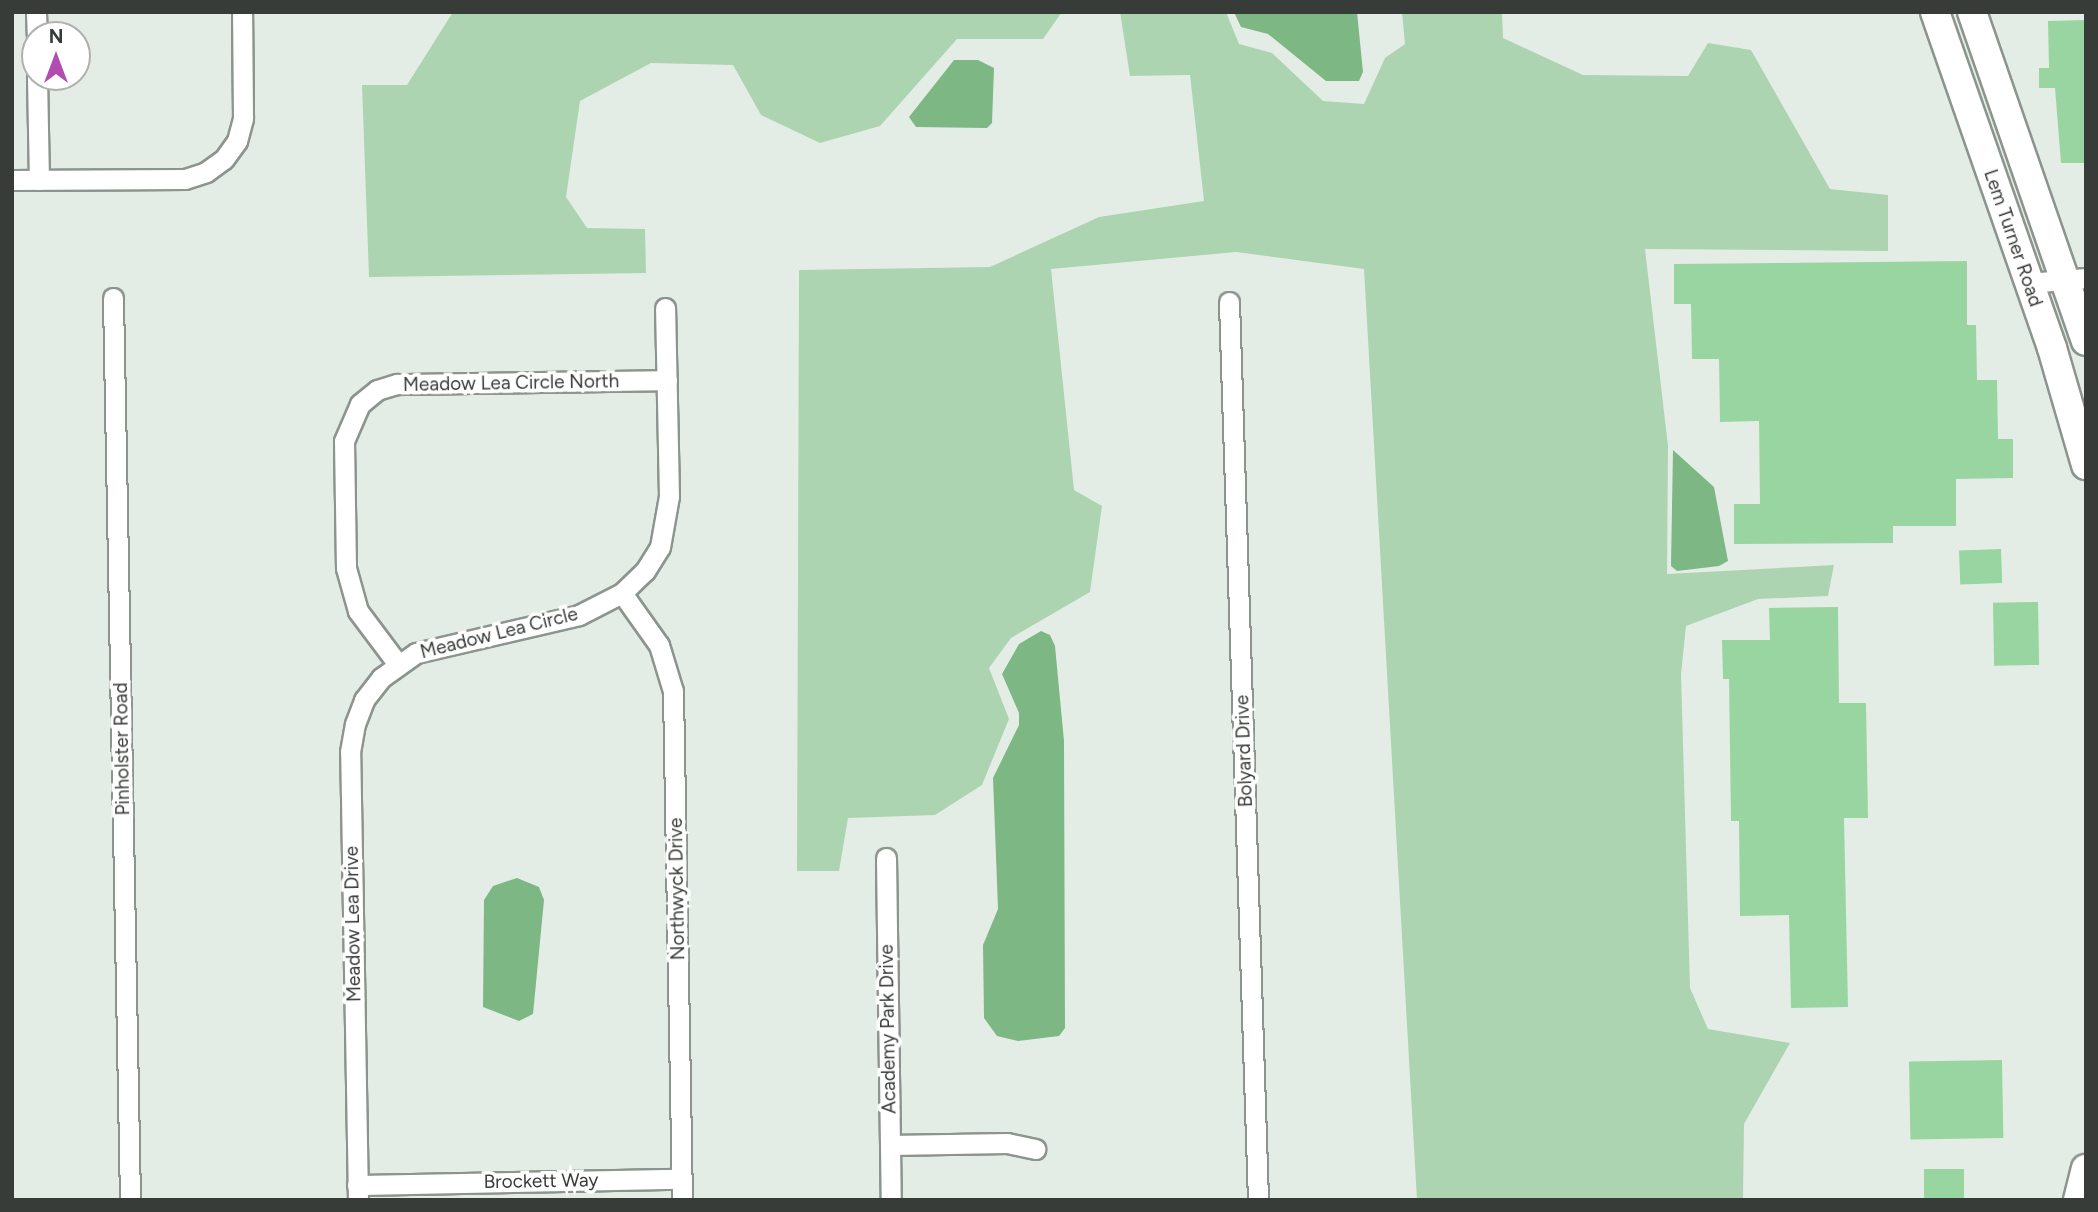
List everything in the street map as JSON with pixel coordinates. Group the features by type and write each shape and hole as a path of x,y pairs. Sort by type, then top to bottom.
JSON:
{"main road":[{"name":"Lem Turner Road","path":"1935,12 2029,283 2086,466"},
{"name":"Lem Turner Road","path":"1972,12 2075,279 2086,341"},
{"path":"2078,1200 2086,1168"}],"street":[{"path":"12,180 196,176 224,159 237,141 243,118 242,12"},
{"path":"37,91 38,180"},
{"path":"2029,283 2075,279"},
{"name":"Pinholster Road","path":"113,298 131,1200"},
{"name":"Bolyard Drive","path":"1229,302 1258,1200"},
{"path":"665,308 667,380"},
{"name":"Meadow Lea Circle North","path":"397,663 358,611 346,568 344,441 360,404 377,390 397,384 667,380"},
{"name":"Meadow Lea Circle","path":"397,663 439,644 579,615 622,593 645,570 660,547 667,522 667,380"},
{"name":"Northwyck Drive","path":"622,593 659,645 673,691 682,1200"},
{"name":"Meadow Lea Drive","path":"357,1192 350,752 364,700 397,663"},
{"name":"Academy Park Drive","path":"886,858 891,1200"},
{"path":"890,1145 1007,1143 1035,1149"},
{"name":"Brockett Way","path":"357,1192 682,1179"}],"shaded area":[{"path":"453,12 1062,12 1043,39 957,39 880,126 820,143 761,115 733,65 651,63 580,101 566,197 587,228 645,229 646,273 369,277 362,85 407,85"},
{"path":"1120,12 1226,12 1239,44 1272,53 1323,101 1364,104 1385,58 1405,44 1402,12 1502,12 1503,38 1583,75 1688,76 1708,43 1751,50 1830,189 1888,195 1888,251 1645,249 1668,446 1667,574 1834,565 1828,596 1758,599 1686,626 1681,674 1690,988 1708,1029 1790,1043 1744,1124 1743,1200 1417,1200 1364,269 1236,252 1051,269 1074,490 1102,506 1090,592 1011,638 989,668 1009,719 982,785 935,815 848,818 839,871 797,871 799,270 990,267 1099,217 1204,201 1190,75 1130,76"},
{"path":"1234,12 1357,12 1363,72 1359,81 1326,81 1268,34 1241,27"},
{"path":"954,60 978,60 994,68 992,123 987,128 916,127 909,117"},
{"path":"1673,450 1714,487 1728,561 1719,566 1677,571 1671,566"},
{"path":"1041,631 1050,635 1055,646 1064,741 1065,1028 1059,1036 1018,1041 997,1036 984,1018 983,945 998,909 993,778 1019,725 1019,713 1002,674 1019,644"},
{"path":"517,878 539,887 544,900 533,1014 519,1021 483,1007 484,900 493,886"}],"building":[{"path":"2086,20 2086,163 2061,163 2055,88 2039,88 2039,68 2049,68 2048,21"},
{"path":"1967,261 1967,325 1976,325 1977,380 1997,380 1998,439 2013,439 2013,478 1956,479 1956,526 1893,526 1893,543 1734,544 1734,504 1760,504 1759,421 1720,422 1719,359 1692,359 1691,304 1674,304 1674,264"},
{"path":"2001,549 2002,583 1960,584 1959,550"},
{"path":"2038,602 2039,665 1994,666 1993,603"},
{"path":"1838,607 1839,703 1866,703 1868,818 1844,818 1848,1007 1791,1008 1789,915 1740,916 1739,821 1731,821 1729,679 1723,679 1722,640 1770,640 1769,608"},
{"path":"2002,1060 2003,1138 1910,1140 1909,1062"},
{"path":"1924,1169 1964,1169 1964,1200 1924,1200"}]}
